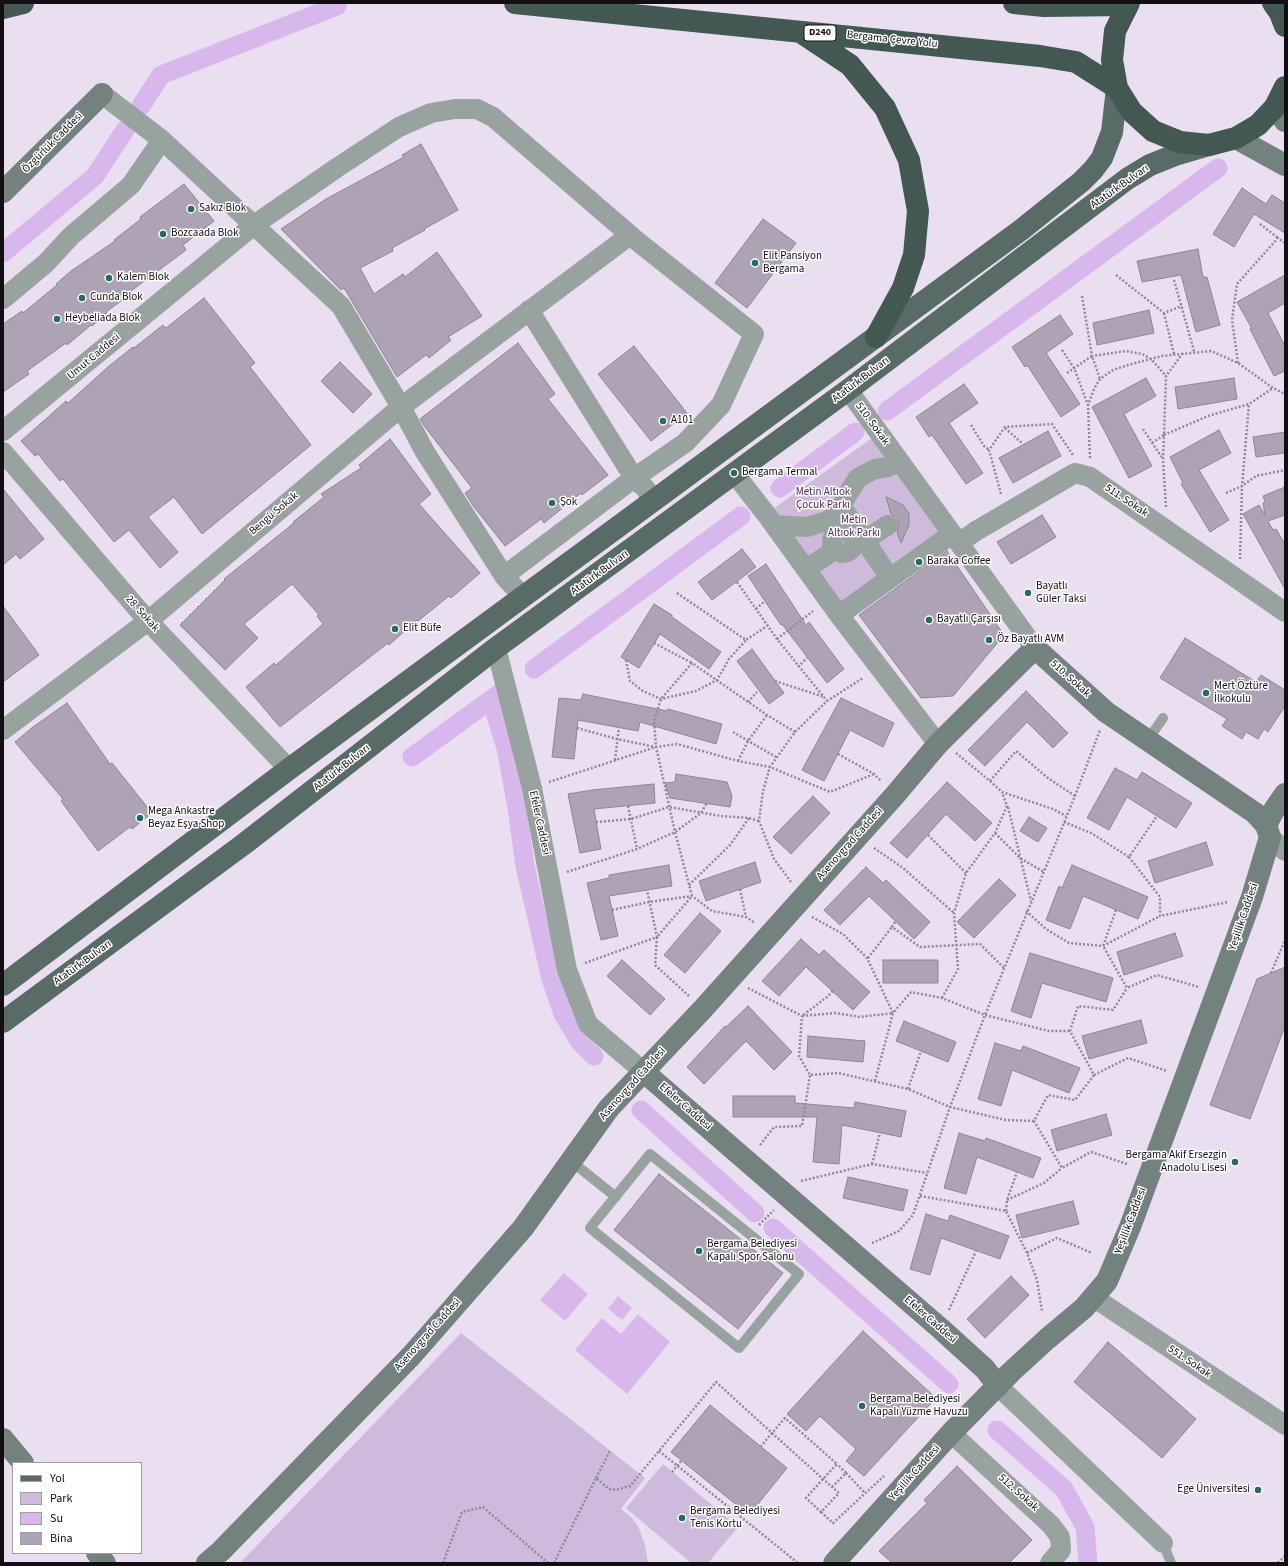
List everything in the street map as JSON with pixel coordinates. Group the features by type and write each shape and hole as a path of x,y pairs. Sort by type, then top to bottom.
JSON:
{"highway":[{"path":"3,8 23,3"},
{"name":"Bergama Çevre Yolu","path":"515,3 1040,56 1076,62 1118,88"},
{"path":"1014,3 1044,6 1128,4"},
{"path":"1273,3 1280,13 1285,26"},
{"name":"Atatürk Bulvarı","path":"1128,4 1115,31 1112,60 1118,88 1132,112 1154,131 1180,142 1209,145 1236,138 1280,114 1285,87"},
{"path":"799,31 850,65 885,108 909,160 918,211 914,255 903,288 876,337"}],"main road":[{"name":"Atatürk Bulvarı","path":"3,985 522,597 1021,230 1081,182 1102,158 1112,132 1118,88"},
{"name":"Özgürlük Caddesi","path":"3,192 102,94"},
{"path":"1236,138 1285,164"},
{"name":"Atatürk Bulvarı","path":"3,1022 244,844 496,648 848,390 1127,179 1150,165 1175,155 1209,145"},
{"name":"510. Sokak","path":"1035,648 1106,712 1255,813 1274,838"},
{"name":"Asenovgrad Caddesi","path":"207,1563 221,1552 410,1356 523,1228 609,1108 702,1010 890,801 938,744 1035,648"},
{"name":"Yeşillik Caddesi","path":"834,1563 951,1433 1047,1339 1084,1308 1107,1281 1119,1254 1274,838 1274,810 1285,794"},
{"name":"Efeler Caddesi","path":"644,1072 985,1369 998,1386"},
{"path":"3,1439 22,1462"},
{"path":"98,1554 105,1563"}],"street":[{"path":"102,94 162,140 341,306 401,407 425,452 512,588 522,597"},
{"name":"Umut Caddesi","path":"3,432 254,224 399,127 431,113 455,109 477,109 493,118 630,235 754,334 721,405 685,442 634,478"},
{"path":"3,300 46,263 70,236 131,185 162,140"},
{"name":"Bengü Sokak","path":"3,730 148,621 401,407 630,235"},
{"path":"529,310 634,478 645,488 654,500"},
{"name":"510. Sokak","path":"848,390 893,464 1035,648"},
{"name":"28. Sokak","path":"3,452 148,621 289,770"},
{"path":"890,578 849,532 838,514 847,495 858,478 875,469 893,464"},
{"path":"839,615 890,578 951,540 1006,514 1082,467"},
{"name":"511. Sokak","path":"1082,467 1090,476 1285,612"},
{"path":"734,473 774,525 839,615 938,744"},
{"path":"504,576 634,478"},
{"path":"774,525 849,532 888,525"},
{"path":"806,569 849,532"},
{"name":"Efeler Caddesi","path":"496,648 532,788 567,970 588,1024 644,1072"},
{"name":"551. Sokak","path":"1093,1297 1285,1426"},
{"path":"998,1386 1163,1543"},
{"name":"512. Sokak","path":"951,1433 1051,1525 1060,1537 1061,1550 1050,1563"}],"lane":[{"path":"1148,740 1163,718"},
{"path":"650,1154 799,1274 739,1348 590,1228 616,1197 650,1154"},
{"path":"571,1161 616,1197"},
{"path":"1163,1543 1171,1563"}],"path":[{"path":"1260,224 1285,243"},
{"path":"1238,363 1232,320 1237,284 1278,238"},
{"path":"1116,275 1164,312 1174,354"},
{"path":"1174,280 1194,352"},
{"path":"1082,296 1092,356 1100,378"},
{"path":"1164,312 1182,306"},
{"path":"1062,350 1074,368 1088,405"},
{"path":"1067,373 1092,356 1126,351 1142,354 1151,359 1166,376"},
{"path":"1082,467 1088,405 1100,378 1113,370 1174,354 1211,351 1238,363 1285,394"},
{"path":"1166,513 1163,460 1166,376 1183,353"},
{"path":"1152,443 1164,435 1208,416 1249,404 1274,388"},
{"path":"1240,565 1242,486 1249,404"},
{"path":"1005,427 1052,424 1082,467"},
{"path":"971,425 984,446 989,450 1006,514"},
{"path":"989,450 1005,427"},
{"path":"1005,427 1023,444"},
{"path":"1143,429 1163,460"},
{"path":"1226,493 1242,486 1256,476 1285,470"},
{"path":"737,582 767,626 798,667 827,701"},
{"path":"677,593 746,640"},
{"path":"777,639 828,599"},
{"path":"756,609 765,601"},
{"path":"626,660 630,681 643,691 661,699 696,690 717,680 729,659 746,640 767,626"},
{"path":"654,643 692,663 794,732"},
{"path":"798,667 808,658"},
{"path":"692,663 661,699 654,721 656,747 675,832 692,896 712,911 746,917 755,923"},
{"path":"791,882 774,859 759,821 763,791 770,767 794,732 827,701 867,675 882,670"},
{"path":"775,681 824,697"},
{"path":"748,702 757,692"},
{"path":"738,761 748,741 767,715"},
{"path":"851,1252 899,1231 913,1215 950,1107 985,1015 1005,969 1026,911 1044,872 1075,796 1101,726"},
{"path":"615,760 619,727"},
{"path":"577,728 617,739 656,747"},
{"path":"733,732 776,757"},
{"path":"532,788 656,747 677,744 738,761 770,767 830,792 874,774"},
{"path":"938,744 954,752 1002,792 1054,809 1066,816"},
{"path":"990,782 1016,751 1048,778 1075,796"},
{"path":"838,754 874,774 885,784"},
{"path":"1002,792 1007,806 1031,901"},
{"path":"550,878 637,849 675,832 701,812 707,803"},
{"path":"628,806 637,849"},
{"path":"942,998 958,968 954,913 966,873 995,833 1007,806"},
{"path":"596,822 631,819 669,807 749,818 759,821"},
{"path":"1129,858 1157,816"},
{"path":"689,885 730,845 749,818"},
{"path":"1064,822 1091,833 1129,858 1160,897 1160,916"},
{"path":"995,833 1020,858 1044,872"},
{"path":"928,835 966,873"},
{"path":"870,845 904,868 954,913"},
{"path":"740,889 746,917"},
{"path":"647,890 657,937 656,965 691,998"},
{"path":"612,910 649,902 692,896"},
{"path":"567,970 657,937 692,896"},
{"path":"1026,911 1046,929 1069,943 1103,946 1160,916 1228,902"},
{"path":"1116,910 1103,946 1127,988"},
{"path":"809,915 843,934 868,958 893,1013"},
{"path":"868,958 895,922"},
{"path":"892,927 920,947 980,944 1005,969"},
{"path":"1271,973 1285,940"},
{"path":"1094,1076 1070,1031 1078,1006 1113,1010 1127,988 1157,975 1217,992"},
{"path":"746,986 802,1016 835,1013 860,1017 893,1013"},
{"path":"760,1145 774,1127 802,1126 810,1075 799,1056 802,1016 828,997 833,991"},
{"path":"875,1081 893,1013 911,992 942,998 985,1015 1049,1031 1070,1031"},
{"path":"908,1089 921,1051"},
{"path":"1034,1122 1048,1095 1075,1100 1094,1076 1128,1058 1185,1077"},
{"path":"810,1075 838,1073 908,1089 950,1107 1006,1120 1034,1122"},
{"path":"1034,1122 1062,1168"},
{"path":"872,1164 880,1132"},
{"path":"1007,1200 1044,1183 1062,1168 1091,1152 1126,1164"},
{"path":"801,1181 872,1164 927,1173"},
{"path":"1017,1172 1007,1200 1006,1211 1027,1253 1037,1280 1042,1311"},
{"path":"920,1196 1006,1211"},
{"path":"1027,1253 1058,1238 1092,1253"},
{"path":"948,1313 976,1251"},
{"path":"596,1478 609,1489 616,1490 630,1486 716,1382 839,1493 822,1512"},
{"path":"761,1446 785,1418 837,1464 869,1496"},
{"path":"554,1563 610,1451"},
{"path":"659,1451 798,1563"},
{"path":"672,1472 682,1460"},
{"path":"837,1464 806,1498 833,1523 888,1472"},
{"path":"832,1487 846,1473"},
{"path":"443,1563 462,1512 484,1507 548,1563"},
{"path":"1278,1563 1285,1556"}],"green space":[{"name":"Metin Altıok Parkı","path":"879,433 952,534 839,615 766,514"},
{"path":"461,1333 645,1478 621,1509 632,1518 638,1526 645,1545 648,1563 240,1563"},
{"name":"Bergama Belediyesi Tenis Kortu","path":"663,1464 738,1527 708,1563 691,1563 626,1508"}],"water":[{"path":"564,1273 588,1294 565,1321 540,1300"},
{"path":"618,1296 632,1308 622,1320 608,1309"},
{"path":"638,1314 670,1342 627,1394 575,1350 602,1318 621,1334"}],"building":[{"path":"421,144 458,210 392,248 393,251 360,268 374,294 403,274 405,277 437,252 482,316 448,337 451,340 429,358 426,355 397,377 344,288 341,290 281,229 326,199 404,157 402,155"},
{"path":"184,184 214,221 183,245 186,250 131,291 132,293 106,312 107,313 92,326 91,325 67,345 66,343 27,371 29,374 3,392 3,324 22,311 23,313 57,285 56,284 71,271 115,241 114,240 141,219 140,217"},
{"path":"1242,188 1266,204 1272,195 1285,203 1285,233 1254,214 1234,247 1213,234"},
{"name":"Elit Pansiyon Bergama","path":"763,219 796,243 747,308 715,283"},
{"path":"1198,249 1203,277 1207,277 1220,325 1196,332 1181,275 1142,282 1137,261"},
{"path":"1285,275 1285,303 1268,313 1285,346 1285,371 1274,376 1250,329 1252,329 1237,302"},
{"path":"204,298 255,363 250,367 311,445 202,534 174,497 148,517 178,552 160,568 129,530 114,542 63,479 60,481 38,454 35,456 21,441 66,401 68,403 109,366 133,347 134,348 163,325 166,328"},
{"path":"1149,310 1154,333 1097,345 1093,323"},
{"path":"1060,315 1073,334 1046,353 1080,404 1061,417 1027,365 1025,367 1012,347"},
{"path":"518,343 555,394 548,399 608,475 582,495 581,493 544,523 541,519 505,546 474,507 465,493 472,488 420,419"},
{"path":"634,346 687,413 651,441 598,374"},
{"path":"340,362 372,394 353,413 321,381"},
{"path":"1146,378 1156,396 1124,414 1152,466 1129,478 1092,407"},
{"path":"1234,378 1237,399 1178,409 1175,387"},
{"path":"964,384 978,403 949,423 983,473 966,484 932,435 929,437 916,417"},
{"path":"1219,430 1231,453 1199,470 1229,520 1210,532 1181,484 1183,483 1170,457"},
{"path":"1048,431 1061,456 1013,483 999,458"},
{"path":"1285,432 1285,453 1256,457 1253,437"},
{"path":"390,439 431,494 419,504 480,573 451,598 449,596 418,621 417,620 389,645 388,643 280,727 246,687 274,663 276,665 323,624 317,616 319,615 292,584 244,624 258,638 225,670 180,625 225,580 224,579 324,497 321,494 361,468 359,465"},
{"path":"1285,487 1285,515 1268,521 1273,530 1276,529 1285,544 1285,589 1243,514 1259,505 1265,515 1263,503 1265,502 1263,496"},
{"path":"3,489 44,539 20,559 16,554 3,565"},
{"path":"886,497 903,505 909,514 909,525 901,543 897,532 899,524 897,518 891,514"},
{"path":"1042,515 1056,537 1011,564 997,542"},
{"path":"742,549 756,567 712,600 698,582"},
{"name":"Bayatlı Çarşısı","path":"947,551 1004,635 953,696 921,698 859,615"},
{"path":"766,564 806,625 809,622 844,669 827,683 782,624 781,625 748,576"},
{"path":"654,604 672,615 672,617 721,652 709,669 660,634 639,668 621,657"},
{"path":"3,606 39,655 3,682"},
{"name":"Mert Öztüre İlkokulu","path":"1185,638 1256,682 1261,675 1285,690 1285,706 1268,732 1264,729 1258,739 1246,732 1242,739 1222,726 1227,719 1160,678"},
{"path":"752,649 784,693 769,704 737,661"},
{"path":"1026,691 1068,733 1053,748 1027,722 985,766 968,750"},
{"path":"583,694 667,711 668,709 722,724 716,744 640,722 638,731 578,720 574,759 552,757 559,698 581,700"},
{"path":"841,698 894,723 883,747 850,730 824,781 802,770"},
{"path":"67,703 110,764 112,763 152,813 132,829 130,827 98,851 61,801 63,799 15,742 33,727"},
{"path":"1115,768 1137,780 1142,772 1192,803 1176,828 1127,797 1109,830 1087,818"},
{"path":"676,774 727,782 732,796 730,807 670,798 665,783 675,782"},
{"path":"947,782 992,823 975,841 946,814 907,858 890,843"},
{"path":"654,784 655,803 594,809 601,849 580,853 568,794 592,790"},
{"path":"813,796 830,813 791,854 773,837"},
{"path":"1029,817 1047,828 1038,842 1020,831"},
{"path":"1206,842 1213,865 1155,883 1148,861"},
{"path":"755,862 761,882 706,901 699,881"},
{"path":"669,865 672,886 609,896 618,936 601,940 587,883 609,878 609,875"},
{"path":"1072,865 1148,897 1138,919 1083,896 1070,929 1046,920 1059,886 1062,888"},
{"path":"866,867 883,883 886,880 930,922 914,939 869,896 840,925 824,910"},
{"path":"999,879 1016,895 974,938 957,922"},
{"path":"700,913 721,931 685,973 664,955"},
{"path":"1175,933 1183,956 1124,975 1117,952"},
{"path":"801,939 819,955 824,950 870,992 853,1010 806,967 779,996 762,981"},
{"path":"1030,953 1113,978 1106,1002 1042,983 1031,1018 1011,1011"},
{"path":"622,960 665,999 650,1015 607,976"},
{"path":"883,960 938,960 938,983 883,983"},
{"path":"1285,967 1285,1026 1250,1119 1210,1105 1257,979"},
{"path":"748,1006 792,1052 774,1070 746,1041 704,1084 687,1067 725,1026 726,1027"},
{"path":"1141,1020 1147,1043 1089,1059 1082,1036"},
{"path":"904,1021 956,1042 948,1062 896,1041"},
{"path":"808,1036 865,1041 863,1062 807,1057"},
{"path":"995,1043 1021,1051 1023,1046 1080,1068 1069,1093 1012,1070 1001,1106 978,1099"},
{"path":"733,1096 795,1096 795,1103 854,1108 855,1102 906,1111 901,1137 842,1125 839,1164 813,1162 817,1117 733,1117"},
{"path":"1106,1114 1112,1135 1057,1151 1051,1130"},
{"path":"959,1133 985,1141 986,1138 1041,1158 1033,1178 977,1157 966,1194 944,1188"},
{"name":"Bergama Belediyesi Kapalı Spor Salonu","path":"659,1174 783,1273 738,1329 614,1230"},
{"path":"848,1177 908,1190 903,1211 843,1198"},
{"path":"1073,1201 1079,1224 1022,1238 1016,1215"},
{"path":"926,1214 948,1221 950,1215 1009,1236 1000,1259 941,1238 930,1275 910,1269"},
{"path":"1011,1276 1029,1295 985,1338 967,1319"},
{"name":"Bergama Belediyesi Kapalı Yüzme Havuzu","path":"863,1331 936,1398 864,1476 846,1461 856,1449 820,1416 806,1431 787,1414"},
{"path":"1108,1342 1196,1419 1162,1458 1074,1382"},
{"path":"710,1405 787,1468 749,1515 671,1452"},
{"path":"957,1466 1032,1540 1009,1563 892,1563 879,1551 927,1503 924,1500"}],"waterway":[{"path":"141,106 161,75 337,6"},
{"path":"3,253 95,176 125,130"},
{"path":"887,411 1218,168"},
{"path":"780,488 855,432"},
{"path":"534,669 741,516"},
{"path":"412,757 500,693"},
{"path":"491,700 506,748 517,808 525,866 551,979 563,1014 579,1041 594,1056"},
{"path":"641,1110 755,1213"},
{"path":"773,1228 949,1384"},
{"path":"997,1430 1064,1489 1085,1527 1088,1563"}],"place":[{"name":"Sakız Blok","path":"191,209"},
{"name":"Bozcaada Blok","path":"163,234"},
{"name":"Elit Pansiyon Bergama","path":"755,263"},
{"name":"Kalem Blok","path":"109,278"},
{"name":"Cunda Blok","path":"82,298"},
{"name":"Heybeliada Blok","path":"57,319"},
{"name":"A101","path":"663,421"},
{"name":"Bergama Termal","path":"734,473"},
{"name":"Şok","path":"552,503"},
{"name":"Baraka Coffee","path":"919,562"},
{"name":"Bayatlı Güler Taksi","path":"1028,593"},
{"name":"Bayatlı Çarşısı","path":"929,620"},
{"name":"Elit Büfe","path":"395,629"},
{"name":"Öz Bayatlı AVM","path":"989,640"},
{"name":"Mert Öztüre İlkokulu","path":"1206,693"},
{"name":"Mega Ankastre Beyaz Eşya Shop","path":"140,818"},
{"name":"Bergama Akif Ersezgin Anadolu Lisesi","path":"1235,1162"},
{"name":"Bergama Belediyesi Kapalı Spor Salonu","path":"699,1251"},
{"name":"Bergama Belediyesi Kapalı Yüzme Havuzu","path":"862,1406"},
{"name":"Ege Üniversitesi","path":"1258,1490"},
{"name":"Bergama Belediyesi Tenis Kortu","path":"682,1518"}],"park label":[{"name":"Metin Altıok Çocuk Parkı","path":"823,499"}]}
